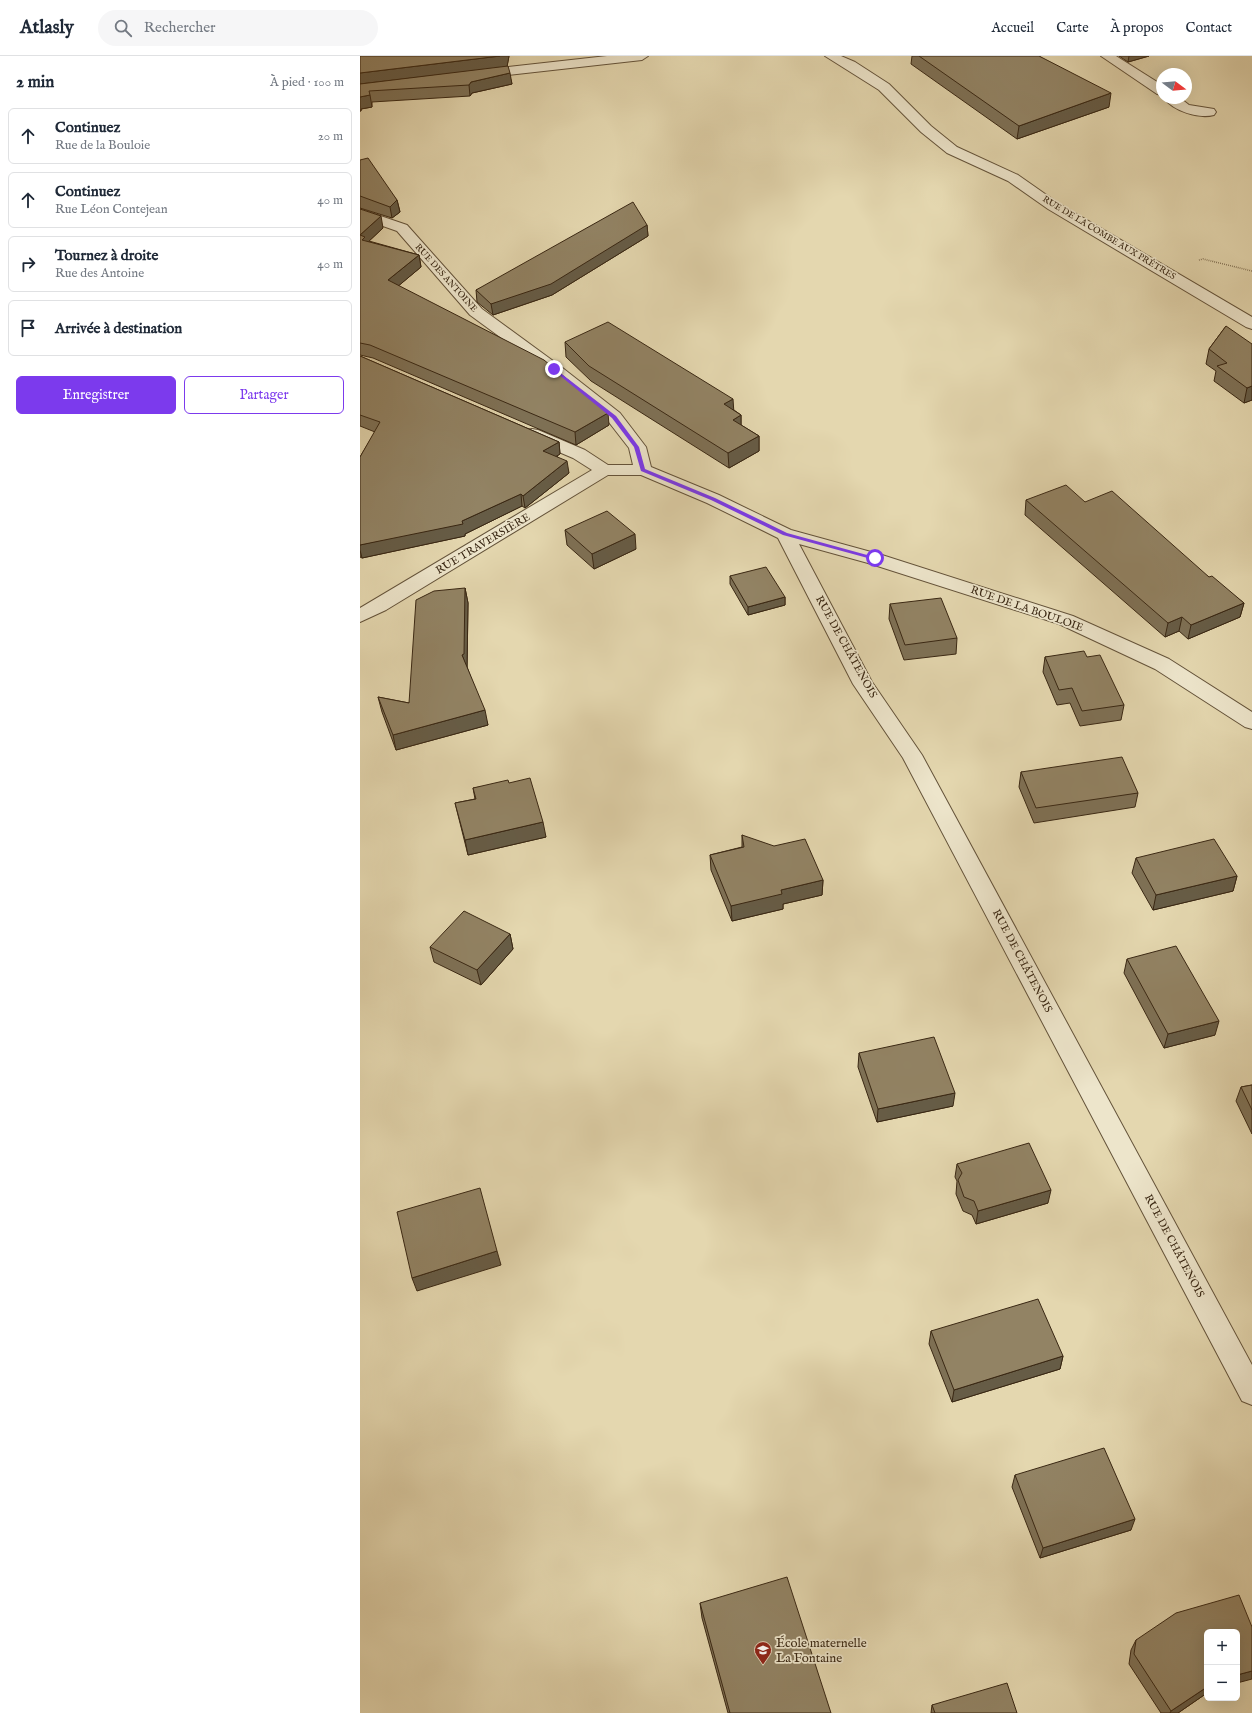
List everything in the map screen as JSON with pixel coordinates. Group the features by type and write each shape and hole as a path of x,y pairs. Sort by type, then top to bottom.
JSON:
{"street":[{"path":"468,75 642,56"},
{"name":"RUE DE LA COMBE AUX PRÊTRES","path":"831,56 850,65 884,87 926,129 952,150 1014,178 1053,206 1252,324"},
{"path":"850,65 861,56"},
{"path":"1107,56 1156,87"},
{"path":"1179,104 1185,108 1209,112"},
{"name":"RUE DES ANTOINE","path":"360,213 402,228 476,312 554,369 614,417 637,447 643,470"},
{"path":"515,427 579,454 604,470 643,470"},
{"name":"RUE TRAVERSIÈRE","path":"360,616 604,470"},
{"name":"RUE DE LA BOULOIE","path":"643,470 713,499 785,534 875,558 1066,620 1162,664 1252,722"},
{"name":"RUE DE CHÂTENOIS","path":"785,534 863,684 912,755 1252,1392"}],"path":[{"path":"1196,261 1203,259 1252,271"}],"building":[{"path":"360,56 500,56 360,73"},
{"path":"919,56 1039,56 1111,93 1019,126"},
{"path":"508,66 510,73 471,82 469,85 369,91 370,95 360,97 360,84"},
{"path":"368,158 397,200 390,207 360,196 360,160"},
{"path":"633,202 647,225 551,284 491,304 476,290"},
{"path":"360,209 381,216 360,235"},
{"path":"360,235 365,237 362,240 419,255 388,280 544,360 608,413 575,432 370,345 360,343"},
{"path":"608,322 733,399 724,404 741,415 733,420 759,436 728,453 589,366 565,342"},
{"path":"1226,326 1252,344 1252,386 1247,388 1217,366 1227,363 1209,349"},
{"path":"360,356 559,442 543,451 567,461 523,496 521,494 462,521 463,524 360,545 360,457 380,422 360,415"},
{"path":"1066,485 1085,502 1112,491 1209,577 1212,576 1244,603 1191,625 1182,617 1168,623 1026,500"},
{"path":"607,511 635,534 592,554 565,530"},
{"path":"766,567 785,597 748,607 730,576"},
{"path":"465,588 464,654 462,655 485,710 393,735 378,697 409,703 416,600 434,591"},
{"path":"941,598 957,638 905,645 890,604"},
{"path":"1084,651 1087,657 1100,655 1124,705 1082,711 1072,688 1059,690 1045,657"},
{"path":"1122,757 1138,793 1036,808 1021,772"},
{"path":"530,778 543,822 465,840 455,803 476,799 473,788 508,780 509,783"},
{"path":"742,835 774,846 805,839 823,880 781,890 782,894 731,906 710,855 744,847"},
{"path":"1214,839 1237,876 1156,895 1136,858"},
{"path":"464,911 510,934 477,970 430,947"},
{"path":"1176,946 1219,1021 1168,1034 1127,959"},
{"path":"934,1037 955,1093 878,1109 859,1053"},
{"path":"1252,1085 1252,1110 1241,1087"},
{"path":"1029,1143 1051,1190 978,1211 974,1201 964,1197 958,1180 962,1173 957,1164"},
{"path":"480,1188 497,1251 412,1278 397,1212"},
{"path":"1038,1299 1063,1356 954,1390 931,1331"},
{"path":"1104,1448 1135,1519 1043,1548 1015,1475"},
{"name":"École maternelle La Fontaine","path":"787,1577 831,1713 730,1713 700,1603"},
{"path":"1239,1595 1252,1627 1252,1671 1240,1674 1240,1629 1204,1629 1204,1689 1171,1711 1134,1654 1136,1640 1176,1613"},
{"path":"1007,1683 1017,1713 935,1713 932,1705"}],"place":[{"name":"École maternelle La Fontaine","path":"763,1665"}],"route":[{"path":"554,369 614,417 637,447 643,470 713,499 785,534 875,558"}]}
